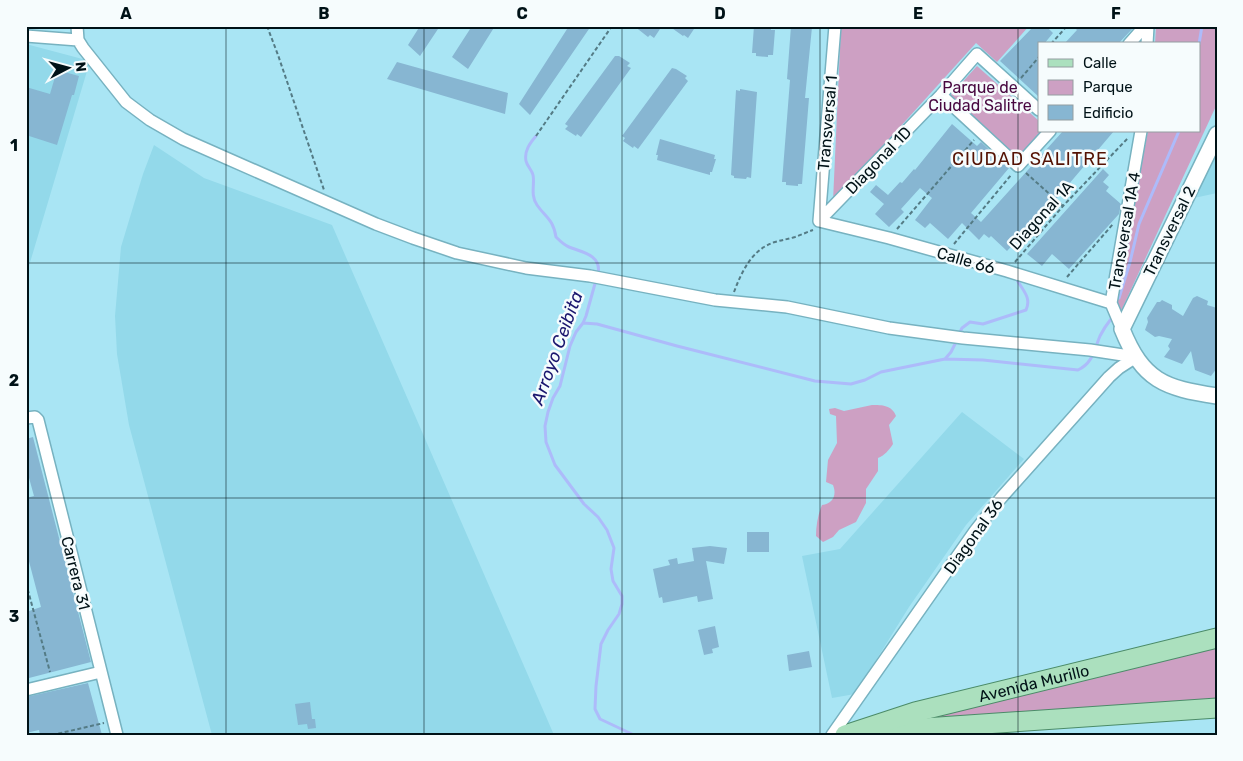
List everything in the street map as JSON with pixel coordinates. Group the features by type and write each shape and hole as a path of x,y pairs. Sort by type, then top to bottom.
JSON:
{"main road":[{"name":"Avenida Murillo","path":"848,734 915,712 1217,638"},
{"name":"Avenida Murillo","path":"848,734 1217,708"}],"street":[{"path":"77,26 78,40 126,102 150,120 195,145 328,204 413,238 458,253 526,268 590,276 715,300 787,307 889,328 1094,351 1136,358"},
{"name":"Transversal 1","path":"824,222 835,26"},
{"path":"1131,42 1146,26"},
{"path":"1146,26 1147,42"},
{"path":"26,36 78,40"},
{"name":"Diagonal 1D","path":"824,222 977,54 1013,87"},
{"path":"1013,87 1038,109"},
{"path":"940,95 1018,166 1049,132"},
{"name":"Transversal 1A 4","path":"1122,329 1111,304 1141,132"},
{"name":"Transversal 2","path":"1122,329 1217,134"},
{"name":"Calle 66","path":"824,222 1007,271 1111,304"},
{"path":"1122,329 1136,358 1146,371 1160,382 1184,391 1217,396"},
{"name":"Diagonal 36","path":"832,735 1001,498 1110,377 1119,368 1136,358"},
{"name":"Carrera 31","path":"28,417 35,417 38,420 117,735"},
{"path":"26,690 101,672"}],"path":[{"path":"267,26 328,204"},
{"path":"536,136 612,26"},
{"path":"1053,42 1067,26"},
{"path":"1013,87 1038,58"},
{"path":"889,238 980,132"},
{"name":"Diagonal 1A","path":"1007,271 1063,206 1128,138"},
{"path":"946,254 1018,166 1063,206"},
{"path":"1059,287 1128,207"},
{"path":"734,301 734,292 753,256 774,242 796,237 824,222"},
{"path":"26,583 53,684"},
{"path":"52,735 114,721"}],"shaded area":[{"path":"26,44 90,61 26,276"},
{"path":"154,145 204,178 332,225 554,735 212,735 129,425 117,354 115,316 121,247 143,174"},
{"path":"1217,148 1217,193 1194,198"},
{"path":"962,412 1024,459 966,525 909,607 855,694 832,698 802,556 840,549"}],"green space":[{"path":"841,26 1029,26 997,62 976,43 833,201"},
{"path":"1156,26 1217,26 1217,104 1121,311 1113,302 1148,132 1200,132 1200,42 1155,42"},
{"name":"Parque de Ciudad Salitre","path":"977,66 1038,120 1038,132 1041,132 1019,158 949,97"},
{"path":"872,405 886,406 894,412 896,416 889,425 893,444 887,452 878,458 878,471 866,489 866,503 856,522 839,530 833,537 823,542 816,536 817,524 822,505 829,503 834,495 833,485 826,482 828,460 837,443 836,416 830,414 829,409 835,408 844,411"},
{"path":"1217,645 1217,700 915,719"}],"building":[{"path":"420,26 440,26 420,56 408,45"},
{"path":"472,26 495,26 468,69 452,57"},
{"path":"569,26 591,26 530,115 519,104"},
{"path":"634,26 662,26 654,38 650,35 648,37"},
{"path":"669,26 696,26 688,38"},
{"path":"754,26 771,26 771,30 775,30 773,55 768,55 768,57 756,56 756,53 752,53"},
{"path":"791,26 812,27 805,98 809,98 802,184 798,184 798,186 786,185 786,182 782,182 790,80 787,79"},
{"path":"1034,26 1046,26 1053,33 1046,42 1038,42 1038,96 1000,61"},
{"path":"1073,26 1135,26 1120,42 1066,42 1077,30"},
{"path":"615,56 619,56 630,63 627,66 631,68 581,137 577,134 576,136 565,129 568,126 565,124"},
{"path":"397,62 508,93 505,114 387,79"},
{"path":"672,68 687,76 685,78 688,81 638,149 634,146 633,148 623,141 625,138 622,136"},
{"path":"57,70 79,76 57,145 26,135 26,87 50,94"},
{"path":"740,89 757,92 751,178 747,177 746,179 734,178 731,175 736,90 740,91"},
{"path":"952,124 977,146 981,142 1009,168 971,213 981,222 1062,132 1113,132 1057,198 1007,251 991,236 989,238 984,234 979,240 962,223 948,239 930,223 925,228 915,220 932,198 920,188 901,209 904,212 889,227 875,214 884,204 870,192 876,185 888,195 915,170"},
{"path":"660,139 715,155 714,159 716,159 710,175 657,160 658,155 656,155"},
{"path":"1103,169 1109,175 1103,182 1109,187 1106,191 1121,204 1119,214 1069,269 1052,254 1042,266 1027,254"},
{"path":"1197,296 1208,301 1207,305 1217,308 1217,368 1211,376 1195,370 1191,351 1182,364 1164,357 1170,349 1168,346 1172,339 1155,337 1145,330 1148,322 1147,318 1157,302 1162,300 1172,305 1172,309 1183,316 1193,298"},
{"path":"33,437 91,662 29,678 26,668 26,612 41,607 26,550 26,498 34,496 26,467 26,439"},
{"path":"747,532 769,532 769,552 747,552"},
{"path":"710,546 727,548 724,564 706,561 713,599 698,602 697,596 663,603 662,597 659,598 653,569 670,565 668,560 677,558 678,564 694,561 692,548"},
{"path":"715,626 719,647 712,649 713,653 704,655 698,630"},
{"path":"809,651 812,667 789,671 787,655"},
{"path":"88,683 102,735 40,735 39,730 26,733 26,697"},
{"path":"310,702 312,719 315,719 316,728 308,729 307,724 298,725 295,704"}],"waterway":[{"path":"1199,42 1202,26"},
{"path":"1119,298 1139,224 1179,132"},
{"name":"Arroyo Ceibita","path":"536,136 528,147 526,154 527,163 533,175 535,201 551,222 556,237 567,246 594,258 597,262 598,274"},
{"path":"959,334 962,328 970,322 983,324 1026,310 1028,305 1027,297 1016,278"},
{"name":"Arroyo Ceibita","path":"596,280 586,316 570,346 560,386 548,412 545,426 546,442 555,465 584,504 598,517 607,530 614,548 611,569 613,581 622,596 622,604 619,614 601,644 595,709 600,719 634,735"},
{"path":"945,359 983,360 1078,370 1090,360 1100,336 1111,319"},
{"path":"583,323 597,324 815,381 851,384 881,372 945,359 957,340"}],"district":[{"name":"CIUDAD SALITRE","path":"1030,159"}]}
